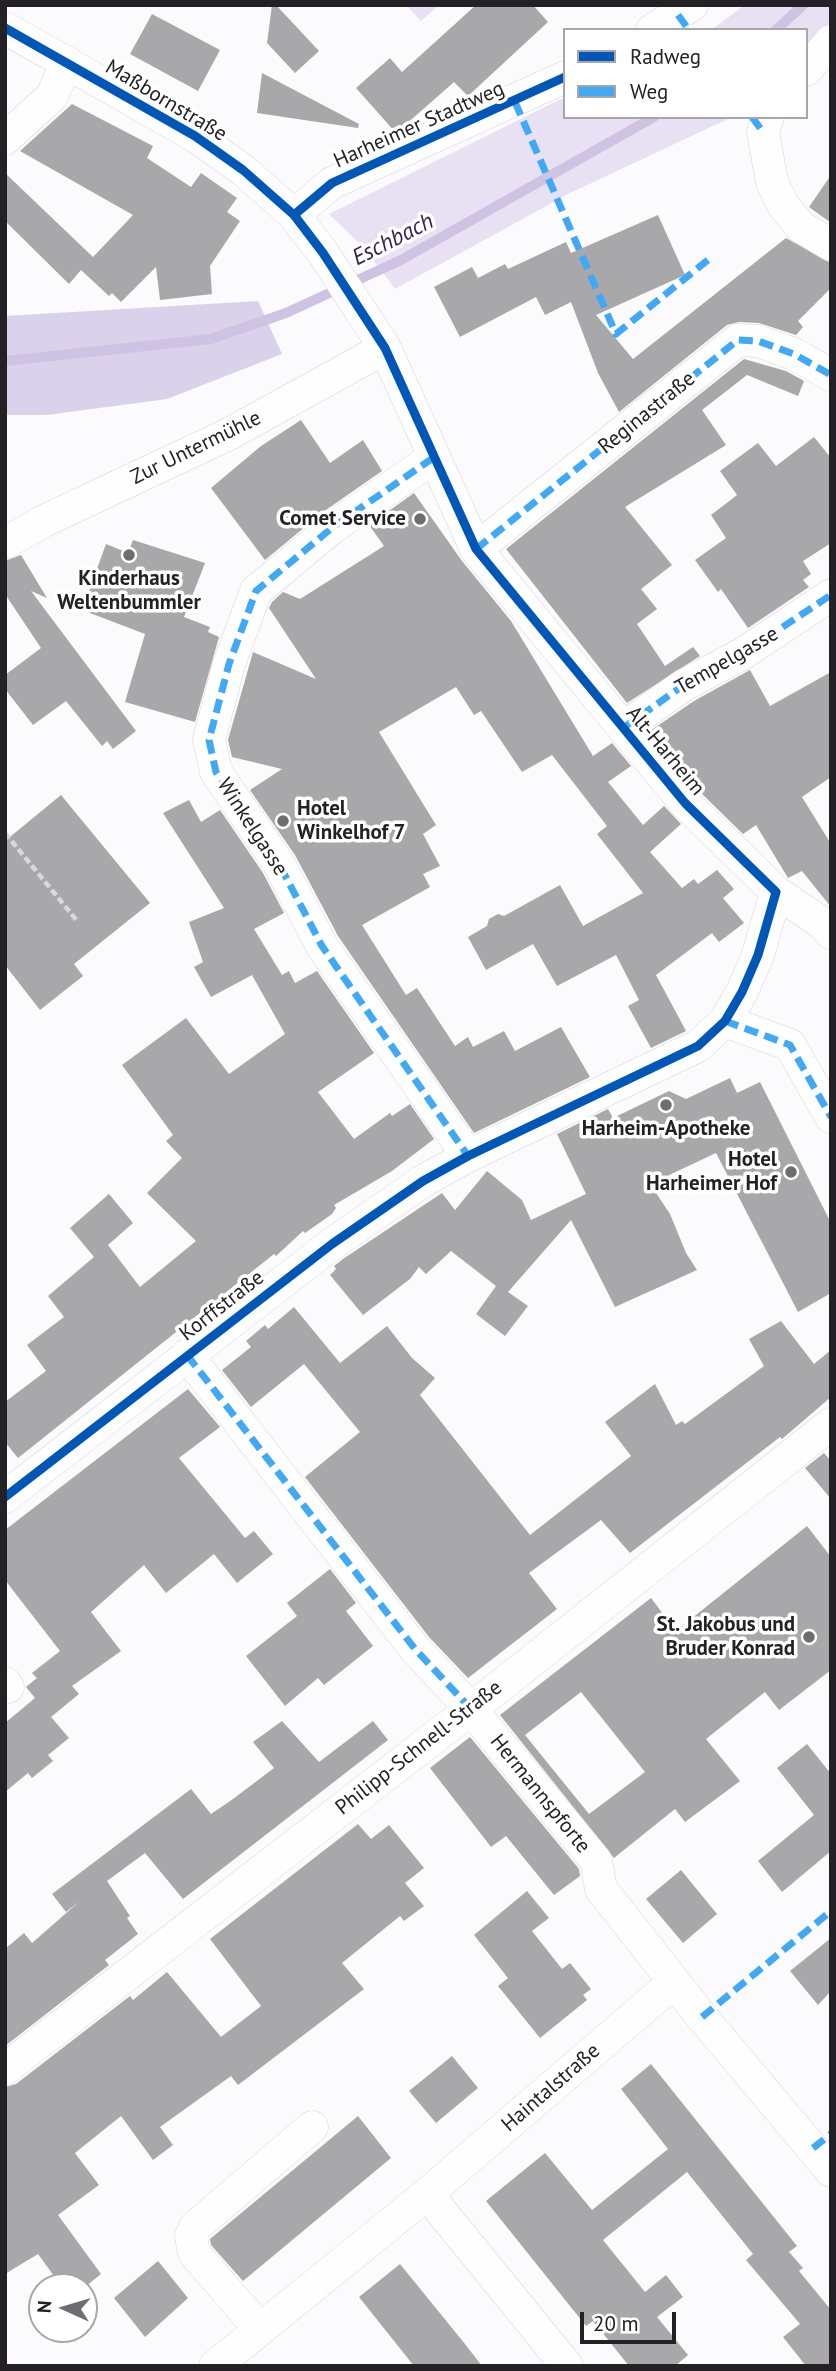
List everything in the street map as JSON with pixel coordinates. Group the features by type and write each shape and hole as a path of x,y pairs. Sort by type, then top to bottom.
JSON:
{"street":[{"path":"655,28 692,5"},
{"name":"Maßbornstraße","path":"5,28 195,136 243,170 294,215 323,253"},
{"path":"808,68 831,41"},
{"path":"5,139 52,96 67,62"},
{"name":"Harheimer Stadtweg","path":"294,215 332,183 563,78"},
{"path":"767,119 763,132 766,159 783,205 801,228 831,245"},
{"name":"Alt-Harheim","path":"323,253 378,335 476,549 685,803 776,892 831,933"},
{"name":"Zur Untermühle","path":"5,543 44,521 229,434 378,335"},
{"name":"Reginastraße","path":"476,549 738,340 758,341 794,354 831,375"},
{"name":"Winkelgasse","path":"433,458 332,527 256,591 229,664 209,740 216,772 279,864 323,946 468,1156"},
{"name":"Tempelgasse","path":"623,728 684,685 742,654 831,595"},
{"path":"468,1156 698,1046 725,1021 758,955 776,892"},
{"path":"725,1021 789,1045 831,1117"},
{"name":"Korffstraße","path":"5,1497 332,1244 424,1181 468,1156"},
{"name":"Hermannspforte","path":"187,1356 415,1649 471,1709 596,1861 601,1889 674,1982 831,2171"},
{"name":"Philipp-Schnell-Straße","path":"5,2069 471,1709 831,1423"},
{"name":"Haintalstraße","path":"215,2366 427,2194 674,1982"},
{"path":"259,2328 194,2253 191,2236 195,2227 313,2127"},
{"path":"427,2194 567,2366"}],"path":[{"path":"5,833 78,922"}],"shaded area":[{"path":"406,5 439,5 421,21"},
{"path":"745,5 831,5 831,26 808,53 808,28 714,28"},
{"path":"563,98 563,119 728,119 568,194 395,289 365,249 329,214"},
{"path":"258,301 282,354 167,399 47,415 5,415 5,316"}],"building":[{"path":"272,5 276,5 319,51 295,73 267,43"},
{"path":"476,5 533,5 548,22 468,96 454,82 396,133 356,88 390,58 402,72"},
{"path":"152,14 220,50 198,91 130,54"},
{"path":"262,73 359,124 358,128 257,113"},
{"path":"72,104 153,146 147,158 191,187 201,173 237,198 227,212 240,221 210,266 212,294 160,300 156,267 121,302 112,293 109,296 81,270 69,284 5,221 5,173 93,257 133,215 20,151"},
{"path":"831,175 831,223 809,207"},
{"path":"658,215 685,275 596,315 633,359 786,238 831,263 831,288 798,321 803,327 796,335 759,323 739,322 727,325 619,412 598,373 571,302 545,315 536,297 460,337 434,287 472,267 478,278 505,264 508,269 566,242 571,253"},
{"path":"744,359 786,371 804,381 798,396 747,375 702,410 726,445 625,507 672,565 641,589 657,609 637,624 665,666 693,647 700,656 627,703 506,549"},
{"path":"301,420 330,463 363,440 382,471 323,512 265,560 211,488 261,446"},
{"path":"814,437 831,458 831,543 803,561 811,574 803,580 809,587 748,628 721,589 718,592 695,560 726,538 711,515 737,495 720,471 758,443 776,466"},
{"path":"414,493 462,561 511,621 593,756 612,743 631,766 608,782 643,825 664,806 681,824 650,852 682,888 694,879 698,884 717,870 734,889 723,898 744,923 719,942 712,933 656,975 686,1031 651,1048 628,1006 639,1000 616,955 557,986 533,944 486,970 468,937 487,926 489,919 498,914 504,916 560,885 583,926 643,893 597,834 607,826 552,755 522,772 481,711 474,715 456,687 379,732 436,825 423,834 440,866 423,874 430,887 362,925 406,995 417,988 455,1046 468,1037 473,1047 504,1031 515,1051 561,1027 590,1077 474,1133 338,936 295,855 250,790 282,769 232,757 228,740 253,652 316,679 269,608 272,602 283,592 300,599 384,546 369,525"},
{"path":"133,540 205,563 184,617 210,627 208,632 219,637 195,722 125,702 145,634 82,610 106,544 128,553"},
{"path":"21,555 47,598 31,591 136,731 113,749 107,741 102,746 66,701 33,725 5,689 5,675 41,648 5,594 5,561"},
{"path":"750,670 770,706 831,672 831,777 802,797 831,844 831,907 802,871 788,878 756,825 743,834 699,791 650,731 694,701"},
{"path":"61,795 150,903 74,964 83,976 40,1010 5,965 5,841"},
{"path":"189,800 201,822 220,810 263,873 284,913 254,929 282,975 289,971 295,983 317,971 374,1053 318,1092 354,1139 390,1113 392,1116 410,1104 434,1139 392,1171 334,1205 336,1208 332,1214 305,1233 303,1231 276,1256 274,1254 18,1458 5,1442 5,1402 46,1371 27,1345 64,1317 48,1296 94,1257 70,1228 109,1194 133,1223 108,1245 140,1287 196,1241 147,1193 182,1158 166,1141 173,1135 122,1065 186,1018 229,1074 285,1034 252,975 211,997 194,967 203,962 189,922 224,908 163,813"},
{"path":"730,1078 737,1093 760,1082 831,1223 831,1293 798,1312 716,1153 650,1184 670,1214 686,1253 697,1270 615,1307 571,1220 508,1292 528,1306 505,1336 476,1314 496,1286 451,1251 426,1274 419,1267 410,1279 363,1315 330,1275 336,1269 334,1266 343,1259 442,1193 455,1210 487,1171 522,1200 531,1220 586,1194 557,1134 608,1109 613,1118 669,1091 686,1099"},
{"path":"294,1307 340,1363 387,1326 412,1358 435,1378 420,1395 530,1535 631,1456 605,1422 655,1384 676,1425 682,1421 685,1424 764,1366 749,1339 781,1321 814,1364 831,1350 831,1397 782,1439 780,1437 630,1553 601,1520 529,1573 557,1609 468,1678 429,1637 305,1477 360,1432 304,1364 251,1407 222,1370 251,1347 246,1341 265,1325 268,1329"},
{"path":"188,1389 220,1427 179,1458 245,1538 254,1531 273,1554 237,1583 214,1554 166,1593 144,1565 91,1612 121,1651 72,1686 79,1694 51,1717 69,1738 48,1755 53,1761 32,1778 28,1773 5,1792 5,1723 35,1698 26,1687 37,1678 32,1673 60,1651 5,1580 5,1530"},
{"path":"824,1453 831,1461 831,1499 805,1468"},
{"path":"807,1526 831,1557 831,1670 779,1710 765,1692 706,1739 740,1781 685,1822 675,1809 614,1858 500,1715 651,1598 676,1631","holes":["581,1692 645,1772 589,1814 525,1735"]},
{"path":"330,1569 356,1603 346,1611 373,1646 324,1685 318,1678 285,1706 246,1656 297,1616 287,1603"},
{"path":"282,1721 319,1762 373,1721 388,1740 183,1899 145,1853 107,1881 130,1916 127,1918 138,1934 105,1960 109,1965 5,2046 5,1949 24,1933 32,1943 80,1901 66,1912 52,1894 191,1789 211,1814 274,1768 253,1742"},
{"path":"470,1737 579,1869 580,1876 554,1895 506,1836 491,1847 430,1768"},
{"path":"807,1744 831,1774 831,1851 782,1892 758,1861 814,1815 777,1768"},
{"path":"358,1824 371,1839 389,1825 424,1868 405,1883 424,1906 404,1921 400,1916 342,1963 364,1989 238,2085 231,2076 160,2127 173,2145 153,2160 121,2116 75,2153 99,2185 58,2215 101,2274 98,2276 98,2273 52,2273 38,2254 5,2274 5,2087 16,2084 130,1996 133,2000 167,1972 221,2037 261,2006 210,1939"},
{"path":"681,1870 717,1914 683,1943 646,1899"},
{"path":"527,1891 549,1918 532,1931 562,1969 570,1963 591,1989 583,1995 587,2000 540,2038 498,1986 508,1978 474,1935"},
{"path":"831,1938 831,1991 818,2005 790,1971"},
{"path":"452,2056 478,2088 436,2123 409,2091"},
{"path":"651,2064 797,2246 789,2252 803,2268 799,2271 831,2310 831,2366 806,2366 783,2337 800,2324 746,2260 753,2254 687,2172 603,2240 645,2292 666,2275 683,2297 657,2317 688,2355 675,2366 629,2366 593,2321 586,2326 486,2201 545,2153 592,2210 668,2149 621,2089"},
{"path":"358,2116 391,2158 243,2281 211,2245 210,2239"},
{"path":"158,2261 188,2298 145,2337 114,2298"},
{"path":"400,2264 482,2366 414,2366 359,2297"}],"waterway":[{"name":"Eschbach","path":"778,28 803,5"},
{"name":"Eschbach","path":"5,361 211,339 286,313 401,260 650,119"}],"marked path":[{"path":"678,15 688,28"},
{"path":"515,102 616,334 708,260"},
{"path":"753,119 763,132"},
{"path":"476,549 738,340 758,341 794,354 831,375"},
{"path":"433,458 333,527 256,591 229,664 209,740 216,772 279,864 322,946 468,1156"},
{"path":"623,728 684,685 742,654 831,595"},
{"path":"725,1021 790,1045 831,1117"},
{"path":"187,1355 415,1649 471,1709"},
{"path":"702,2017 831,1911"},
{"path":"813,2148 831,2134"}],"cycle path":[{"path":"5,28 195,136 243,170 294,215 323,253 385,348 476,549 685,803 776,892 758,955 742,992 725,1021 698,1046 468,1156 423,1181 332,1244 5,1497"},
{"path":"294,215 332,183 563,78"}],"place":[{"name":"Comet Service","path":"420,519"},
{"name":"Kinderhaus Weltenbummler","path":"129,555"},
{"name":"Hotel Winkelhof 7","path":"283,821"},
{"name":"Harheim-Apotheke","path":"666,1105"},
{"name":"Hotel Harheimer Hof","path":"791,1172"},
{"name":"St. Jakobus und Bruder Konrad","path":"809,1637"}]}
